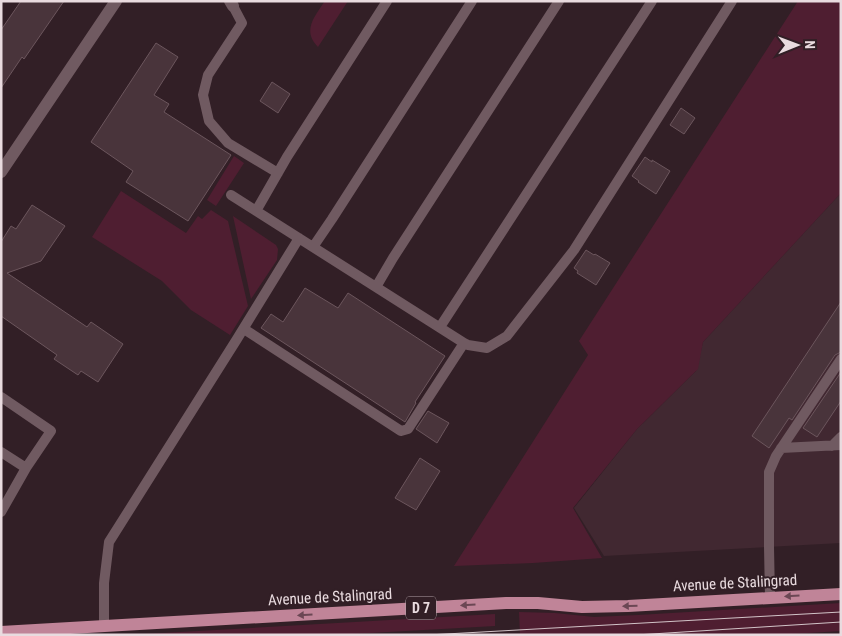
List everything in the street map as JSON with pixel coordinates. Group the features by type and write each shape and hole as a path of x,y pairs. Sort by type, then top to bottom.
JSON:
{"main road":[{"name":"Avenue de Stalingrad","path":"1,632 506,603 538,603 582,607 841,594"}],"street":[{"path":"1,172 116,1"}],"lane":[{"path":"256,211 297,140 387,1"},
{"path":"312,246 332,219 472,1"},
{"path":"376,287 559,1"},
{"path":"440,327 652,1"},
{"path":"231,195 464,343 487,348 507,336 574,250 732,1"},
{"path":"231,4 242,23 208,75 203,95 210,121 228,143 278,173"},
{"path":"104,626 104,583 109,542 244,329 299,238"},
{"path":"244,329 401,430 408,429 464,343"},
{"path":"770,598 768,547 769,472 781,448 841,360"},
{"path":"1,396 51,431 26,468 1,512"},
{"path":"781,448 837,446 841,436"},
{"path":"1,452 26,468"}],"shaded area":[{"path":"325,1 348,1 318,47 313,41 310,30 314,18"},
{"path":"798,1 841,1 841,193 703,342 698,369 637,429 573,508 602,558 454,566 588,355 579,341"},
{"path":"234,156 244,163 216,206 207,200"},
{"path":"121,191 186,233 198,216 202,219 211,210 228,221 248,306 230,335 191,310 162,281 92,237"},
{"path":"841,193 841,543 604,556 574,508 637,429 696,371 703,342"},
{"path":"233,216 276,245 278,249 277,260 251,299"},
{"path":"841,603 841,631 776,635 520,635 519,612 594,617"},
{"path":"495,614 495,626 335,635 127,635"}],"building":[{"path":"21,1 64,1 24,59 22,57 1,88 1,30"},
{"path":"156,43 178,57 154,95 169,104 164,112 231,155 188,221 126,182 133,171 91,142"},
{"path":"272,82 290,94 278,113 260,101"},
{"path":"681,108 695,118 684,134 670,125"},
{"path":"645,157 670,171 656,194 632,176"},
{"path":"32,205 65,226 41,261 7,273 87,327 91,322 123,344 98,382 81,371 78,375 54,359 57,355 1,316 1,242 11,226 16,229"},
{"path":"586,250 610,263 596,285 577,273 578,271 574,268"},
{"path":"305,288 338,308 348,293 445,356 415,402 405,422 261,328 271,314 283,322"},
{"path":"841,302 841,352 835,355 792,420 789,418 769,448 752,436"},
{"path":"841,372 841,401 817,437 803,428"},
{"path":"428,411 449,423 437,443 416,429"},
{"path":"420,458 440,471 416,510 395,498"}],"tram line":[{"path":"428,635 841,612"},
{"path":"636,635 841,622"}]}
